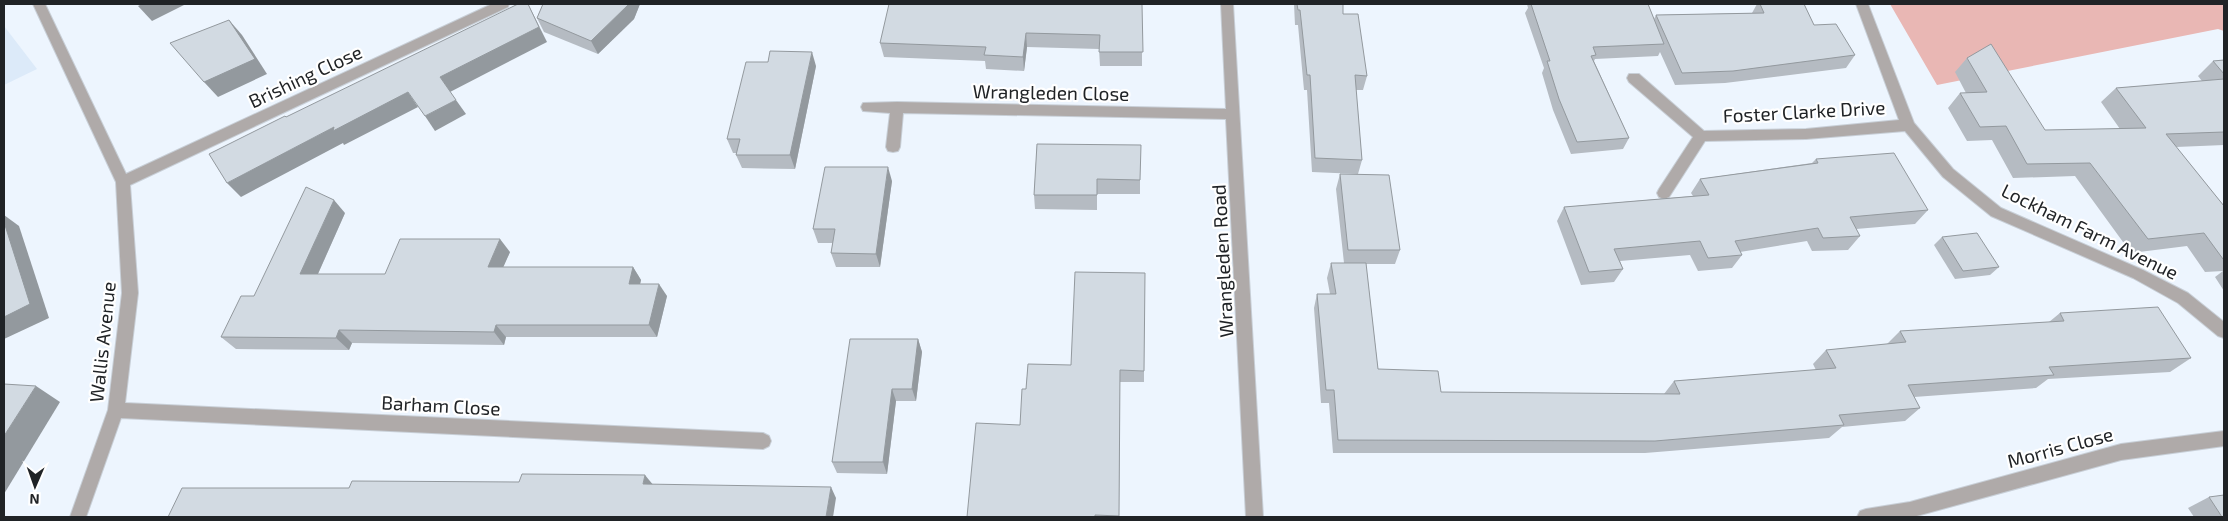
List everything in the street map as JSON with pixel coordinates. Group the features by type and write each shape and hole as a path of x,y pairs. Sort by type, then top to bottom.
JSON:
{"street":[{"name":"Brishing Close","path":"123,182 503,4"},
{"name":"Wrangleden Road","path":"1226,4 1234,114 1255,517"},
{"name":"Lockham Farm Avenue","path":"1862,4 1908,125 1948,173 1996,212 2153,282 2183,298 2224,331"},
{"name":"Wallis Avenue","path":"44,5 123,182 130,293 116,410 78,517"},
{"name":"Foster Clarke Drive","path":"1634,78 1701,136 1806,134 1908,125"},
{"name":"Wrangleden Close","path":"868,107 1234,114"},
{"path":"893,147 897,107"},
{"name":"Foster Clarke Drive","path":"1664,194 1701,136"},
{"name":"Barham Close","path":"116,410 763,441"},
{"name":"Morris Close","path":"1866,517 1912,514 2121,452 2224,438"}],"shaded area":[{"path":"1890,4 2224,4 2224,31 2218,29 1937,85"},
{"path":"4,26 37,69 4,85"}],"building":[{"path":"518,4 528,4 539,27 440,77 456,100 425,116 408,92 333,131 334,127 227,183 209,154 285,116"},
{"path":"543,4 629,4 591,41 537,18"},
{"path":"889,4 1142,4 1143,52 1099,52 1100,35 1026,33 1023,57 984,55 986,47 880,43"},
{"path":"1297,4 1343,4 1343,14 1358,14 1367,76 1355,75 1362,160 1315,158 1310,75 1307,75 1300,10 1298,10"},
{"path":"1531,4 1648,4 1664,44 1593,47 1596,55 1591,56 1629,138 1577,142 1559,99 1547,61 1550,61"},
{"path":"1760,4 1804,4 1814,25 1836,24 1855,55 1733,71 1682,73 1656,15 1764,13"},
{"path":"229,20 255,59 204,82 170,43"},
{"path":"1991,44 2045,130 2146,128 2116,88 2224,79 2224,132 2166,134 2224,206 2224,259 2204,233 2148,239 2090,163 2027,164 2006,126 1980,127 1960,93 1987,92 1967,58"},
{"path":"770,51 812,52 790,155 736,155 740,139 727,139 746,62 768,62"},
{"path":"2224,60 2224,74 2213,61"},
{"path":"1037,144 1141,145 1140,180 1097,179 1097,195 1034,195"},
{"path":"1894,153 1928,210 1850,217 1860,236 1823,238 1818,228 1735,241 1742,255 1708,258 1700,241 1614,249 1623,269 1589,272 1564,207 1709,195 1700,179 1818,163 1816,159"},
{"path":"825,167 888,167 876,254 831,253 835,229 813,229"},
{"path":"1340,174 1389,175 1400,250 1348,250"},
{"path":"306,187 334,200 300,274 385,274 400,239 500,239 488,267 633,267 629,284 659,284 649,325 496,325 494,332 339,330 336,338 221,337 241,296 254,296"},
{"path":"4,222 30,304 4,317"},
{"path":"1977,233 1999,267 1963,271 1942,237"},
{"path":"1331,263 1366,263 1378,369 1438,371 1441,392 1680,394 1674,381 1836,368 1826,350 1906,342 1900,331 2064,321 2060,313 2158,307 2191,358 2049,367 2054,375 1908,385 1920,408 1839,415 1844,425 1655,441 1338,440 1334,390 1326,390 1317,294 1336,294"},
{"path":"1075,272 1145,273 1144,371 1120,370 1119,516 967,517 976,423 1020,425 1022,389 1026,389 1028,364 1071,365"},
{"path":"850,339 918,339 912,389 892,389 883,462 832,462"},
{"path":"4,384 36,386 4,436"},
{"path":"522,474 645,475 643,484 831,487 826,517 168,517 182,488 349,488 352,481 519,482"},
{"path":"2224,495 2224,517 2222,517 2209,497"}]}
